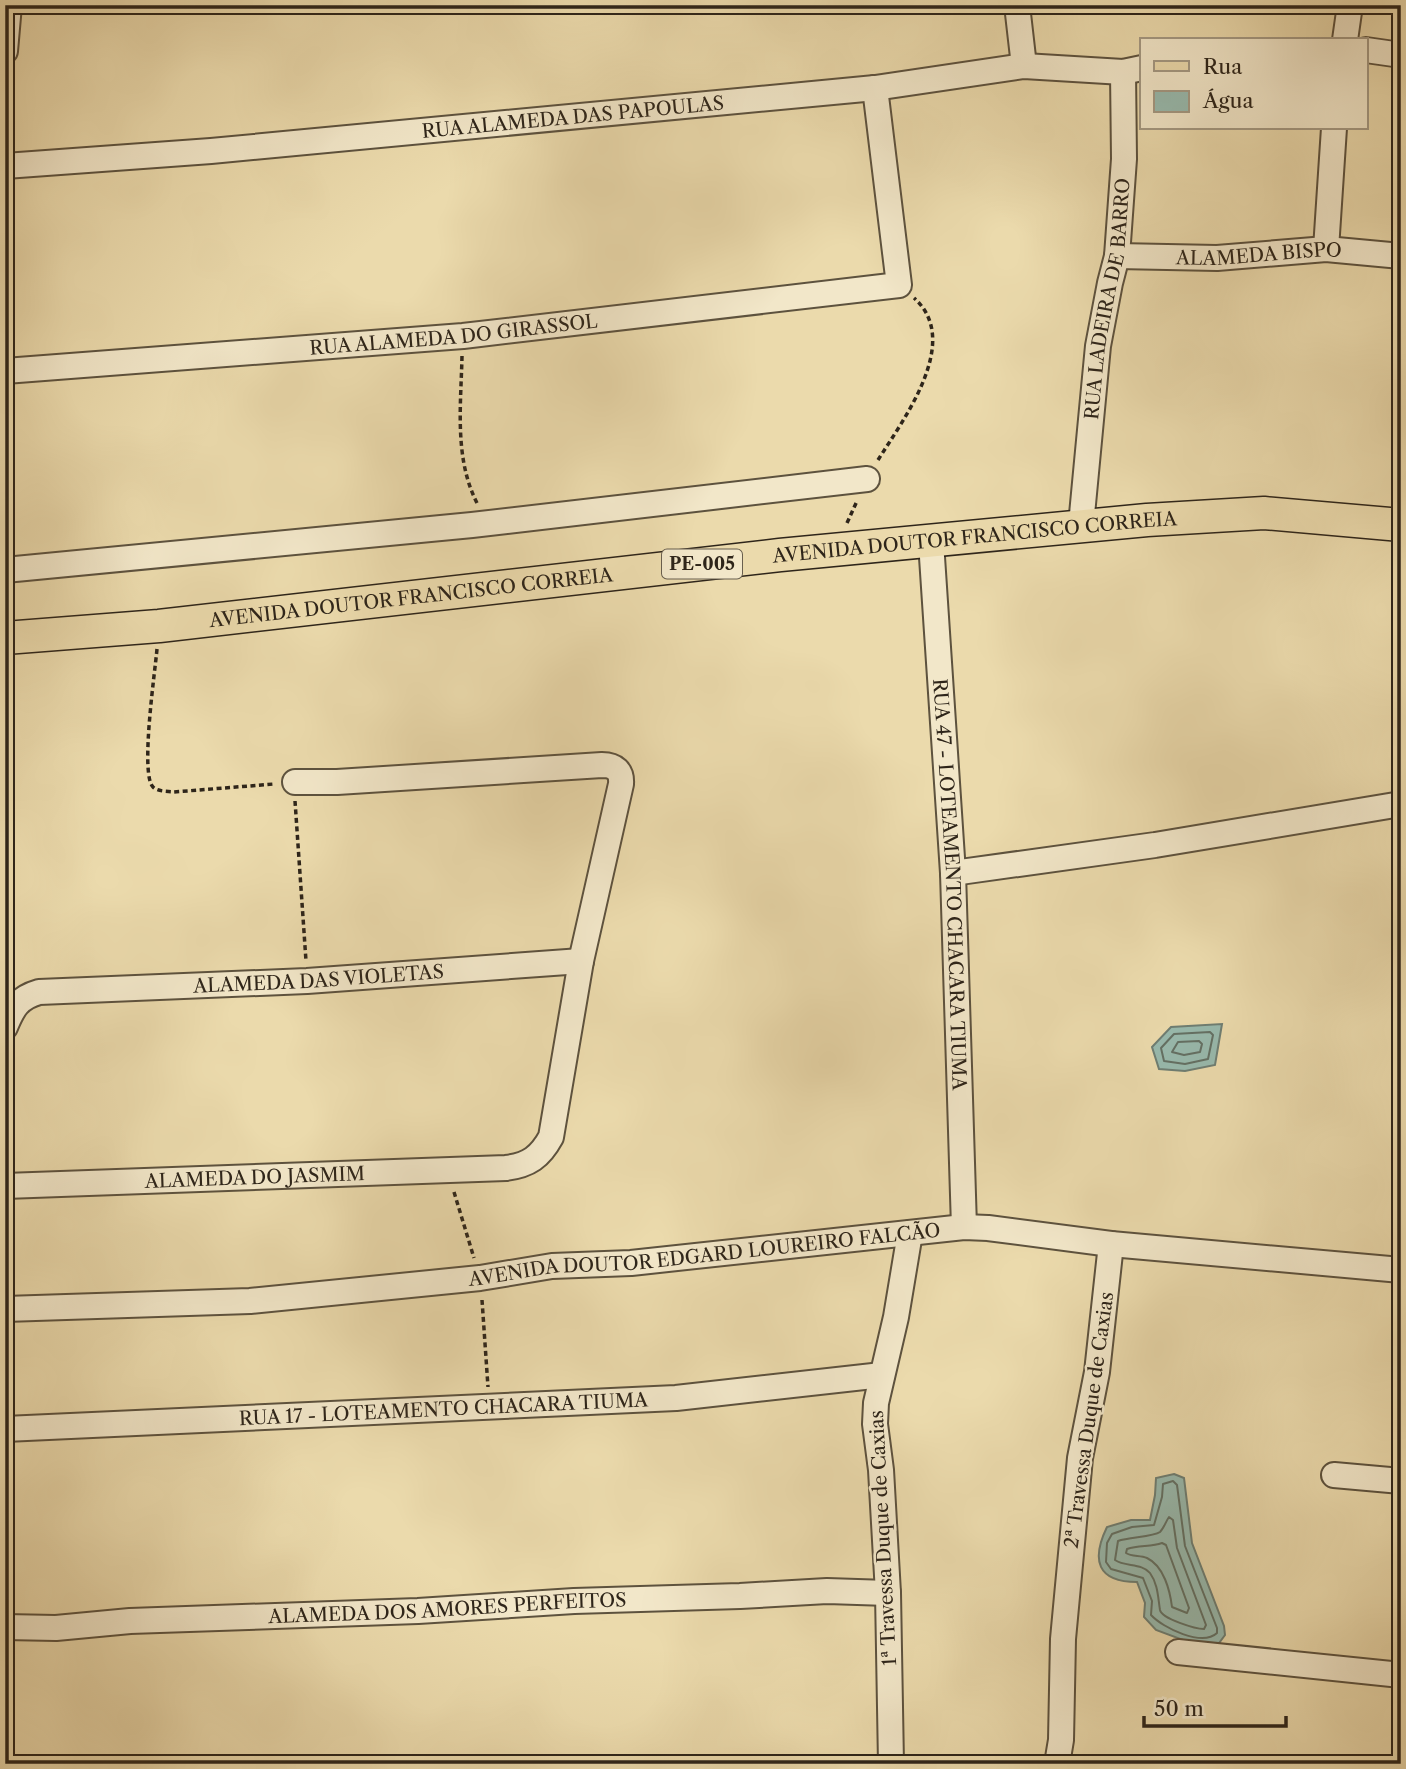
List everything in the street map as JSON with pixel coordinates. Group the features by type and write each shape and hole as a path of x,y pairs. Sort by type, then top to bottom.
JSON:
{"main road":[{"name":"AVENIDA DOUTOR FRANCISCO CORREIA","path":"5,638 159,626 1081,525 1264,513 1401,525"}],"street":[{"path":"5,51 9,5"},
{"path":"1017,5 1024,66"},
{"path":"1345,38 1350,5"},
{"path":"1368,50 1401,55"},
{"name":"RUA ALAMEDA DAS PAPOULAS","path":"5,166 211,151 875,88 1024,66 1132,70"},
{"name":"RUA LADEIRA DE BARRO","path":"1081,525 1098,346 1117,256 1132,70"},
{"path":"875,88 899,285"},
{"path":"1326,248 1334,130"},
{"name":"ALAMEDA BISPO","path":"1117,256 1217,258 1326,248 1401,256"},
{"name":"RUA ALAMEDA DO GIRASSOL","path":"5,371 463,336 899,285"},
{"path":"5,570 487,523 866,479"},
{"name":"RUA 47 - LOTEAMENTO CHACARA TIUMA","path":"931,542 953,873 964,1227"},
{"name":"ALAMEDA DO JASMIM","path":"5,1186 506,1168 534,1160 551,1137 582,961 621,784 617,769 603,765 295,782"},
{"path":"953,873 1155,845 1401,804"},
{"name":"ALAMEDA DAS VIOLETAS","path":"5,1027 14,1005 20,999 39,992 307,981 582,961"},
{"name":"AVENIDA DOUTOR EDGARD LOUREIRO FALCÃO","path":"5,1309 250,1301 480,1278 552,1266 631,1263 964,1227 1111,1244 1401,1270"},
{"name":"1ª Travessa Duque de Caxias","path":"891,1764 887,1593 881,1470 875,1424 910,1233"},
{"name":"2ª Travessa Duque de Caxias","path":"1057,1764 1061,1740 1063,1639 1080,1458 1097,1372 1111,1244"},
{"name":"RUA 17 - LOTEAMENTO CHACARA TIUMA","path":"5,1429 676,1398 882,1375"},
{"path":"1334,1475 1401,1481"},
{"name":"ALAMEDA DOS AMORES PERFEITOS","path":"5,1628 418,1611 574,1601 740,1597 827,1591 887,1593"},
{"path":"1178,1652 1401,1675"}],"path":[{"path":"837,550 866,479 904,419 924,382 929,366 931,326 921,305 899,285"},
{"path":"463,336 460,435 462,454 474,497 487,523"},
{"path":"159,626 148,744 148,778 152,786 159,790 174,792 295,782 307,981"}],"water":[{"path":"1222,1024 1215,1065 1185,1071 1159,1069 1152,1047 1171,1027"},
{"path":"1174,1474 1184,1478 1192,1543 1224,1626 1225,1635 1219,1643 1199,1646 1156,1630 1144,1617 1145,1603 1137,1582 1113,1578 1101,1567 1099,1550 1107,1527 1131,1520 1150,1520 1156,1478"}]}
